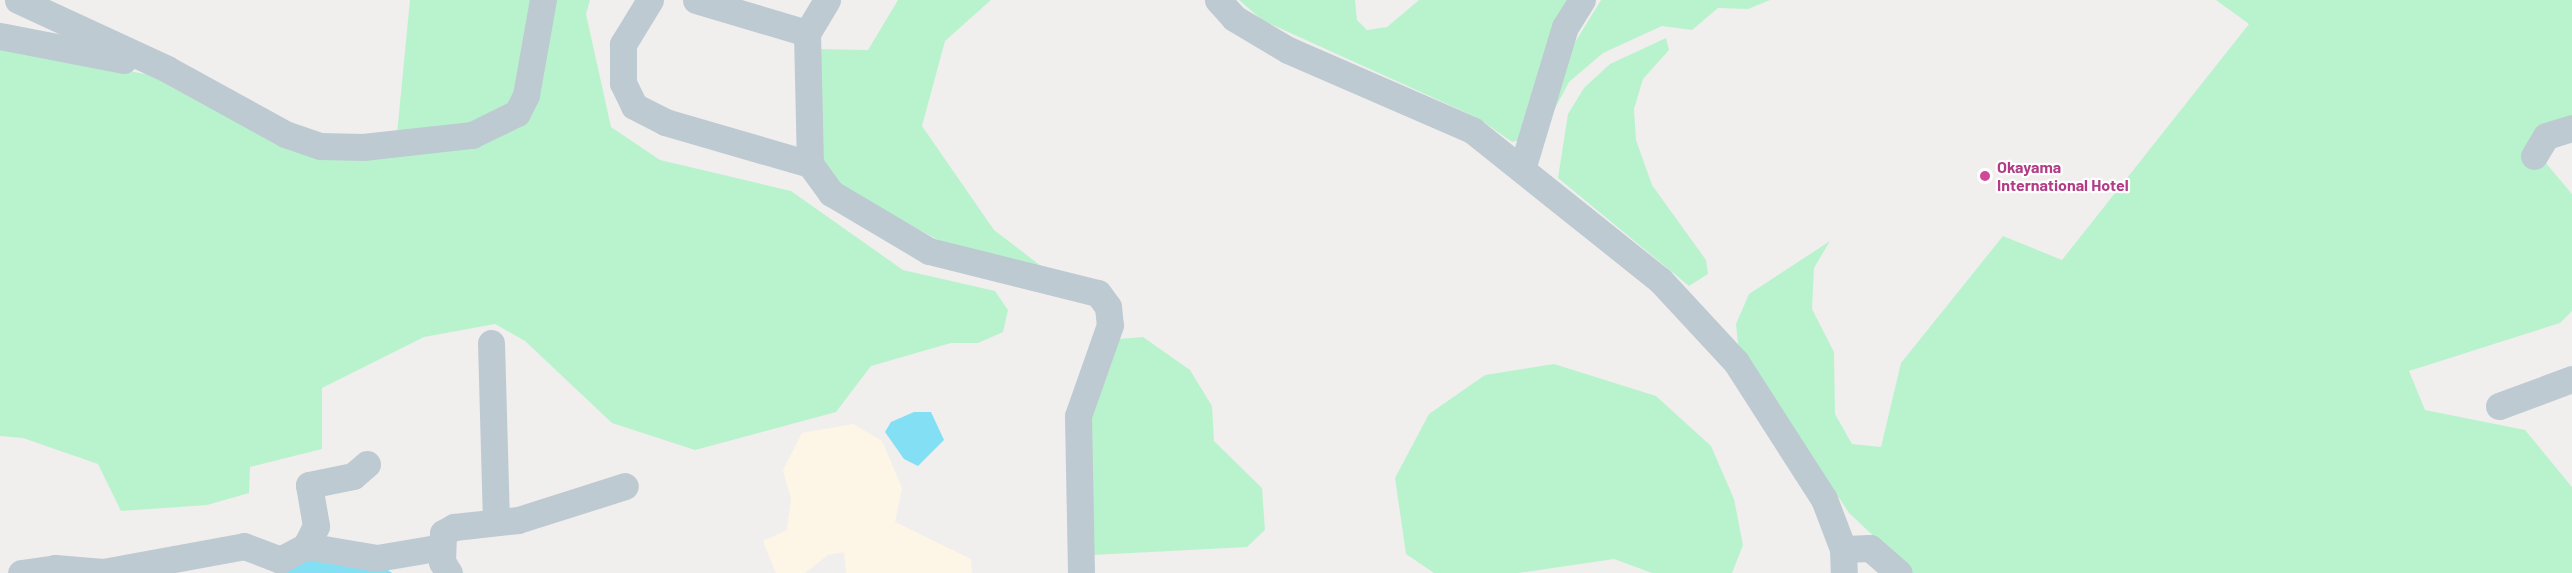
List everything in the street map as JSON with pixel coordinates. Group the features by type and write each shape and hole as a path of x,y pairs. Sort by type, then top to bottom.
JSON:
{"street":[{"path":"18,0 167,69 285,134 320,146 408,144 472,135 517,113 525,95 543,0"},
{"path":"650,0 623,44 623,83 634,106 665,122 810,164"},
{"path":"696,0 807,33"},
{"path":"827,0 807,33 810,164 831,193 929,250 1098,293 1108,307 1110,325 1078,416 1081,573"},
{"path":"1218,0 1254,32 1463,125 1522,169 1703,322 1736,362 1824,499 1844,561 1870,548 1899,573"},
{"path":"1522,169 1565,27 1582,0"},
{"path":"0,36 167,69"},
{"path":"2534,156 2546,136 2572,128"},
{"path":"491,343 496,522"},
{"path":"2499,406 2572,379"},
{"path":"21,573 103,572 244,546 280,560 306,546 316,526 309,484 354,476 367,464"},
{"path":"449,573 442,562 443,533 454,527 496,522 625,486"},
{"path":"306,546 377,558 442,547"}],"shaded area":[{"path":"853,424 882,441 902,488 895,522 971,559 972,573 846,573 844,552 828,555 805,573 776,573 763,541 787,530 791,499 783,470 802,433"}],"green space":[{"path":"410,0 590,0 586,14 611,127 660,160 791,191 903,270 995,291 1008,310 1003,332 978,343 951,343 871,366 836,412 695,450 612,423 525,341 495,324 424,337 322,388 322,449 250,467 249,493 207,505 121,511 98,464 23,438 0,436 0,48 162,77 271,138 395,154"},
{"path":"898,0 991,0 945,41 922,126 994,230 1045,269 942,242 835,184 817,150 817,49 868,50"},
{"path":"1239,0 1355,0 1357,20 1367,30 1387,27 1419,0 1567,0 1535,90 1524,139 1512,142 1478,118 1262,20"},
{"path":"1601,0 1770,0 1748,9 1718,8 1692,30 1662,26 1603,53 1569,82 1551,116 1569,52"},
{"path":"2216,0 2572,0 2572,119 2545,162 2572,194 2572,311 2560,323 2409,371 2425,410 2525,430 2572,487 2572,573 1913,573 1849,513 1738,344 1736,324 1749,294 1830,241 1814,268 1812,309 1834,352 1835,414 1852,444 1881,447 1901,363 2003,236 2062,260 2249,24"},
{"path":"1666,38 1669,50 1643,79 1634,109 1636,140 1652,185 1706,260 1708,274 1689,286 1558,178 1568,114 1584,88 1610,64"},
{"path":"1143,337 1190,370 1212,406 1214,441 1262,488 1265,530 1247,547 1093,555 1086,428 1118,339"},
{"path":"1554,364 1656,396 1711,446 1734,499 1743,545 1732,573 1652,573 1614,559 1518,573 1434,573 1406,554 1395,478 1429,414 1485,375"}],"water":[{"path":"914,412 931,412 944,440 918,466 904,459 885,432 891,422"},
{"path":"296,557 388,570 392,573 282,573"}],"place":[{"name":"Okayama International Hotel","path":"1985,176"}]}
